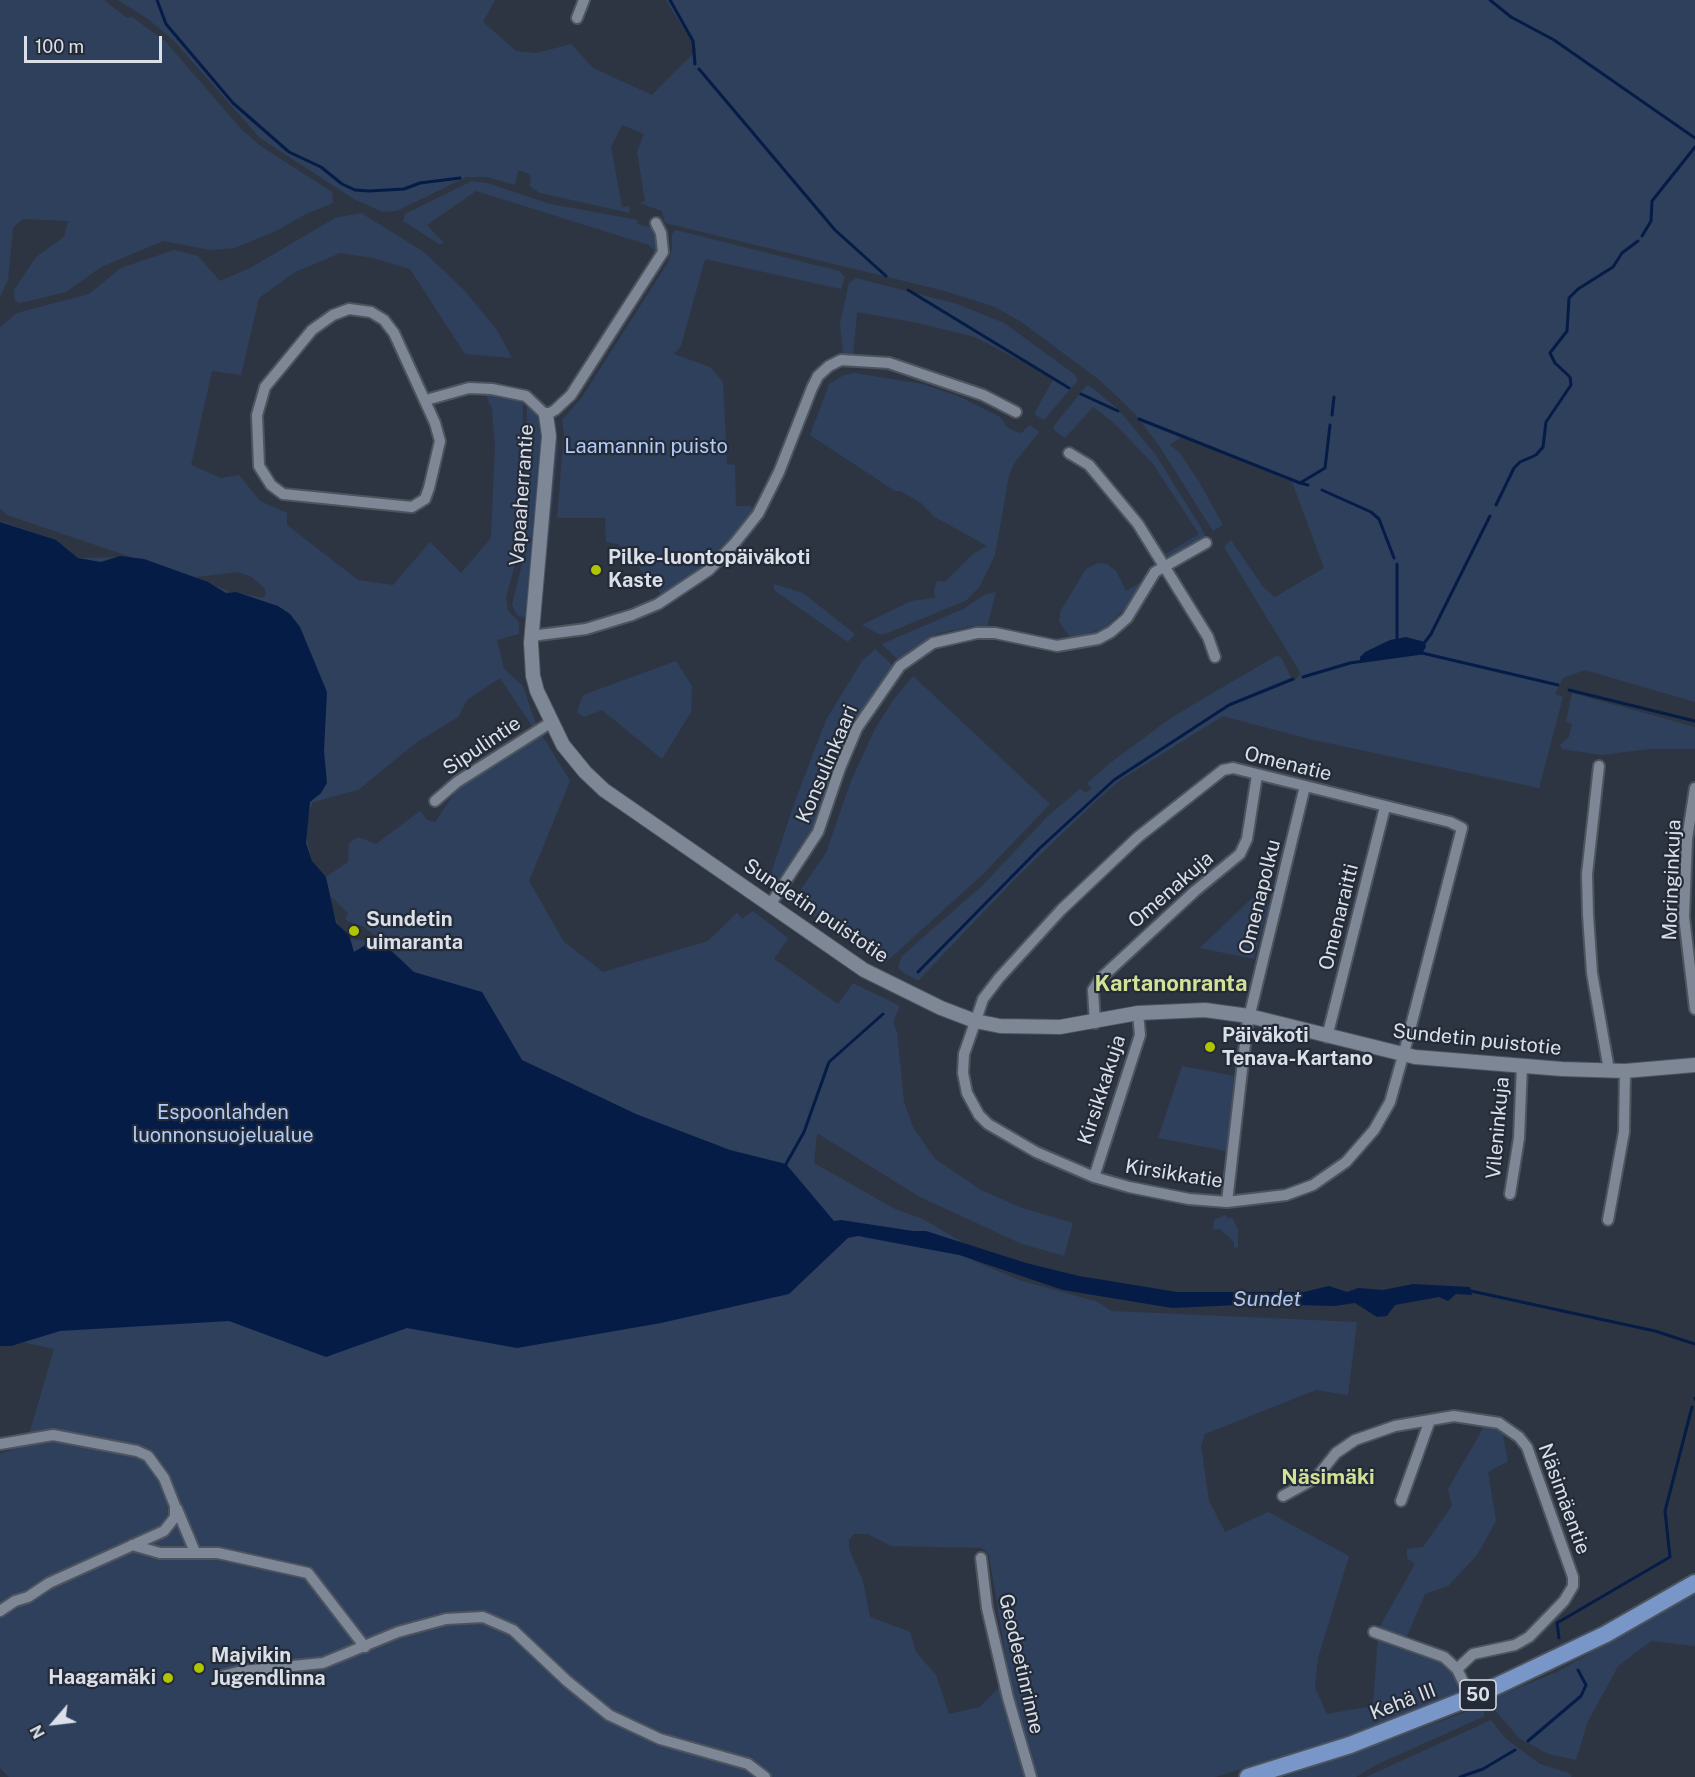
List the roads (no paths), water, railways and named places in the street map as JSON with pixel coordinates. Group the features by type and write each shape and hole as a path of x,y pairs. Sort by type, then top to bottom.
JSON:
{"highway":[{"name":"Kehä III","path":"1248,1777 1350,1745 1471,1698 1606,1634 1695,1584"}],"street":[{"path":"577,18 584,0"},
{"path":"546,415 571,395 656,265 663,252 661,233 656,223"},
{"path":"358,309 371,312 384,320 394,333 426,400 440,441 429,488 424,500 418,505 407,507 284,494 271,485 259,466 257,415 265,387 306,336 333,315 358,309"},
{"path":"531,636 586,629 632,615 658,604 709,570 758,514 772,489 818,376 829,366 841,360 890,363 983,395 1016,412"},
{"name":"Vapaaherrantie","path":"426,400 469,388 492,390 526,396 546,415 549,436 531,636"},
{"path":"1070,453 1089,465 1117,496 1165,565 1208,638 1215,657"},
{"name":"Konsulinkaari","path":"770,905 818,832 840,768 857,729 900,666 933,644 977,633 995,633 1057,646 1098,639 1111,632 1127,618 1140,601 1149,579 1165,565 1206,543"},
{"name":"Sundetin puistotie","path":"531,636 534,680 550,723 573,759 604,790 864,970 941,1008 975,1021 1000,1026 1060,1028 1138,1013 1196,1010 1249,1016 1404,1055 1522,1066 1625,1071 1695,1065"},
{"name":"Sipulintie","path":"435,801 457,782 550,723"},
{"path":"1599,766 1587,874 1588,915 1592,973 1609,1070"},
{"name":"Omenatie","path":"975,1021 983,999 999,978 1061,910 1138,837 1223,770 1233,768 1450,822 1462,828 1404,1055"},
{"name":"Omenakuja","path":"1095,1023 1093,990 1100,979 1191,895 1240,854 1249,829 1257,775"},
{"name":"Omenapolku","path":"1227,1202 1238,1088 1249,1016 1305,786"},
{"name":"Moringinkuja","path":"1695,788 1688,840 1684,917 1695,1009"},
{"name":"Omenaraitti","path":"1327,1037 1385,807"},
{"name":"Kirsikkakuja","path":"1094,1177 1140,1035 1138,1013"},
{"name":"Kirsikkatie","path":"975,1021 964,1054 963,1072 967,1093 979,1114 988,1124 1036,1152 1094,1177 1159,1194 1227,1202 1286,1195 1313,1185 1346,1162 1374,1130 1390,1102 1404,1055"},
{"name":"Vileninkuja","path":"1510,1194 1519,1138 1522,1066"},
{"path":"1608,1220 1624,1132 1625,1071"},
{"name":"Näsimäentie","path":"1283,1496 1316,1478 1336,1453 1355,1440 1395,1426 1454,1416 1499,1423 1519,1437 1527,1447 1573,1577 1570,1594 1529,1637 1506,1648 1473,1653 1457,1670"},
{"path":"1401,1501 1430,1420"},
{"path":"0,1444 53,1435 137,1451 148,1456 164,1478 195,1552"},
{"path":"0,1611 15,1601 28,1597 49,1582 164,1531 176,1517 175,1506"},
{"path":"132,1545 160,1553 218,1553 308,1573 365,1647"},
{"name":"Geodeetinrinne","path":"981,1558 987,1608 1008,1698 1031,1777"},
{"path":"222,1676 242,1671 323,1664 398,1632 446,1619 483,1617 513,1630 567,1682 609,1715 660,1739 748,1764 765,1777"},
{"path":"1374,1632 1437,1654 1457,1670 1471,1698"}],"water":[{"name":"Espoonlahden luonnonsuojelualue","path":"0,522 56,540 78,558 101,562 120,556 144,559 208,582 226,593 236,592 278,606 290,614 300,627 327,692 324,751 327,783 321,793 310,802 306,843 312,861 326,877 336,923 349,935 354,952 367,944 384,944 414,972 482,992 522,1060 636,1114 730,1150 786,1164 834,1221 926,1231 1026,1263 1079,1276 1177,1292 1304,1292 1329,1286 1347,1292 1358,1288 1383,1290 1413,1284 1470,1287 1472,1295 1456,1294 1448,1301 1439,1297 1395,1305 1387,1316 1377,1317 1355,1303 1335,1306 1260,1304 1172,1308 1063,1290 959,1255 858,1236 848,1238 789,1294 661,1323 517,1348 407,1328 326,1357 229,1321 60,1331 11,1346 0,1346"},
{"path":"1406,637 1425,642 1426,647 1422,653 1360,661 1360,657 1365,652 1390,640"}],"waterway":[{"path":"157,0 166,24 233,103 289,152 321,167 342,184 355,190 369,191 404,189 420,183 460,178"},
{"path":"670,0 693,41 695,64"},
{"path":"1490,0 1511,17 1554,40 1695,138"},
{"path":"699,69 835,230 886,276"},
{"path":"1642,236 1651,221 1652,201 1695,147"},
{"path":"1496,505 1514,468 1520,462 1536,455 1543,447 1546,422 1571,385 1570,377 1555,363 1550,353 1567,331 1569,298 1578,289 1613,267 1622,253 1638,241"},
{"path":"908,290 1069,388"},
{"path":"1081,394 1118,411"},
{"path":"1332,415 1334,397"},
{"path":"1139,419 1300,483 1325,468 1330,425"},
{"path":"1300,483 1308,485"},
{"path":"1322,490 1371,512 1379,519 1394,558"},
{"path":"1425,642 1490,516"},
{"path":"1397,564 1397,638"},
{"path":"1303,677 1350,663 1422,653 1558,685"},
{"path":"918,972 1040,848 1114,780 1229,705 1293,679"},
{"path":"1569,690 1695,721"},
{"path":"786,1164 804,1132 829,1062 883,1014"},
{"name":"Sundet","path":"1471,1291 1655,1331 1695,1344"},
{"path":"1559,1638 1557,1623 1670,1557 1665,1511 1692,1407"},
{"path":"1528,1741 1581,1696 1586,1685 1578,1670"},
{"path":"1460,1777 1483,1769 1515,1750"}],"place":[{"name":"Pilke-luontopäiväkoti Kaste","path":"596,570"},
{"name":"Sundetin uimaranta","path":"354,931"},
{"name":"Päiväkoti Tenava-Kartano","path":"1210,1047"},
{"name":"Majvikin Jugendlinna","path":"199,1668"},
{"name":"Haagamäki","path":"168,1678"}],"district":[{"name":"Kartanonranta","path":"1171,984"},
{"name":"Näsimäki","path":"1328,1478"}],"park label":[{"name":"Laamannin puisto","path":"646,447"}]}
